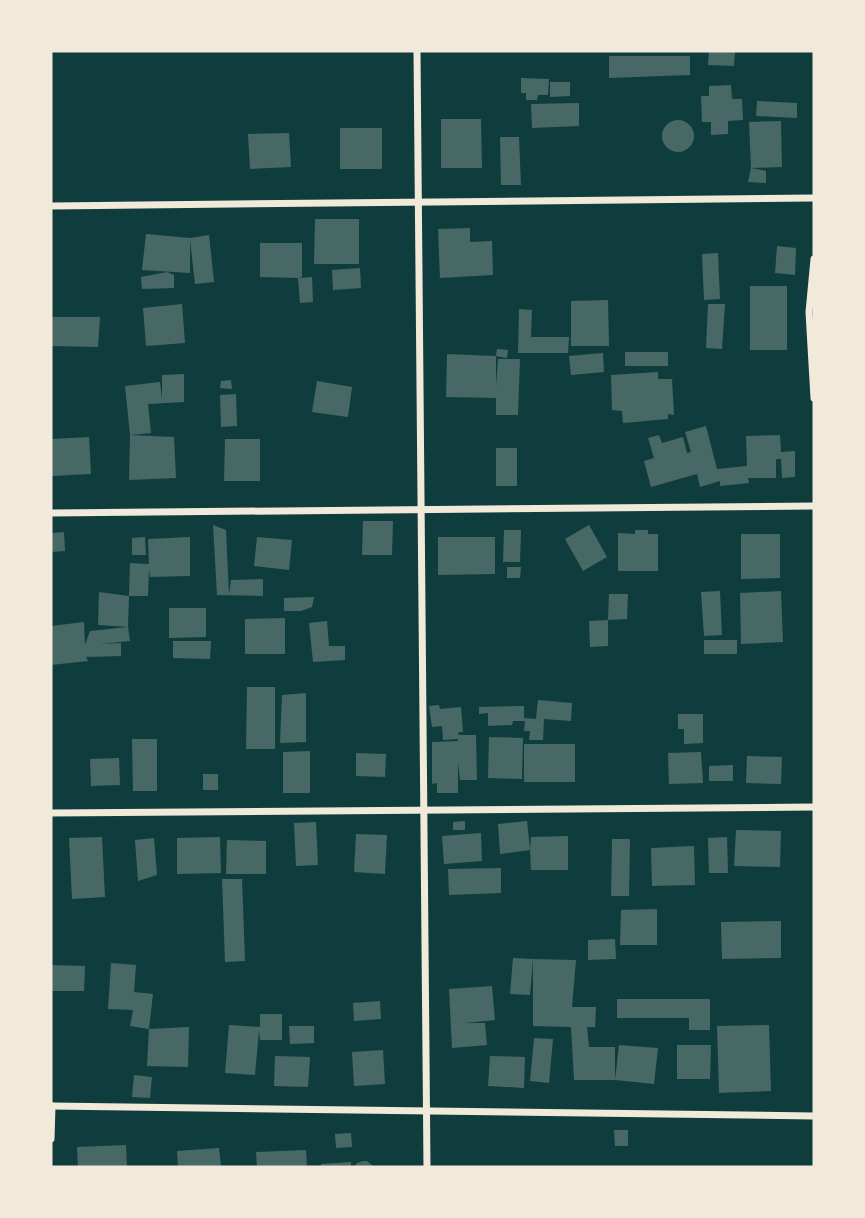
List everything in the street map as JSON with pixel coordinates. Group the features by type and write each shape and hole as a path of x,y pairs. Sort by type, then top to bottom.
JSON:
{"street":[{"path":"417,51 427,1167"},
{"path":"51,206 814,198"},
{"path":"814,259 809,312 814,398"},
{"path":"51,513 814,506"},
{"path":"51,813 814,807"},
{"path":"51,1139 51,1106 814,1116"}],"building":[{"path":"709,51 735,51 734,66 708,65"},
{"path":"609,56 690,56 690,75 609,78"},
{"path":"521,78 549,79 548,95 538,95 537,100 526,100 526,93 521,93"},
{"path":"550,82 570,82 570,96 550,97"},
{"path":"731,85 732,99 742,99 743,120 728,121 728,134 711,135 711,122 702,122 701,96 709,96 709,86"},
{"path":"757,101 797,103 797,118 756,116"},
{"path":"579,103 579,126 532,128 531,104"},
{"path":"441,119 481,119 482,168 441,168"},
{"path":"678,120 689,125 694,136 689,147 678,152 667,147 662,136 667,125"},
{"path":"781,121 782,167 751,168 749,122"},
{"path":"340,128 382,128 382,169 340,169"},
{"path":"289,133 291,167 250,169 248,134"},
{"path":"500,137 519,137 521,185 501,185"},
{"path":"751,168 766,171 766,183 748,182"},
{"path":"315,219 359,219 359,264 314,264"},
{"path":"470,228 470,242 492,241 493,275 440,278 438,229"},
{"path":"146,234 190,238 209,235 214,282 195,284 190,240 190,273 142,270"},
{"path":"260,243 302,243 302,277 260,277"},
{"path":"777,246 796,248 795,275 775,273"},
{"path":"718,253 720,299 704,300 702,254"},
{"path":"360,268 361,288 333,290 332,270"},
{"path":"167,272 174,275 174,288 142,289 141,277"},
{"path":"312,277 313,302 300,303 298,278"},
{"path":"750,286 787,286 787,350 750,350"},
{"path":"608,300 609,346 571,346 571,301"},
{"path":"182,304 185,343 146,346 143,308"},
{"path":"708,304 725,304 722,349 706,348"},
{"path":"519,309 532,310 531,337 569,337 568,353 518,353"},
{"path":"51,317 100,317 98,347 51,346"},
{"path":"497,349 508,350 507,358 496,356"},
{"path":"625,352 668,352 668,366 625,366"},
{"path":"603,353 604,372 571,375 569,356"},
{"path":"447,354 496,356 496,386 498,359 520,359 518,415 496,415 496,398 446,397"},
{"path":"658,372 658,379 672,379 674,415 668,414 668,419 623,423 622,411 612,410 611,375"},
{"path":"184,374 184,402 148,404 151,433 130,435 125,386 160,382 162,399 162,375"},
{"path":"231,380 232,389 220,388 221,381"},
{"path":"317,381 352,387 348,417 312,412"},
{"path":"236,394 237,426 221,427 220,395"},
{"path":"706,426 717,469 747,466 746,436 780,435 781,452 795,451 795,477 782,478 781,459 776,459 776,478 748,478 749,483 720,486 720,481 700,487 697,474 651,487 644,461 654,458 648,438 659,435 662,443 683,437 687,453 691,452 685,432"},
{"path":"130,435 174,437 176,478 129,480"},
{"path":"89,437 91,474 51,476 51,439"},
{"path":"225,439 260,439 260,481 224,481"},
{"path":"496,448 517,448 517,486 496,486"},
{"path":"363,521 393,521 392,555 362,555"},
{"path":"213,525 226,530 229,595 231,580 263,579 263,596 217,595"},
{"path":"589,525 607,557 583,571 565,539"},
{"path":"504,530 521,530 520,562 503,562"},
{"path":"635,530 648,530 648,534 658,534 658,571 618,571 618,533 635,534"},
{"path":"64,532 65,551 51,552 51,533"},
{"path":"741,534 780,534 780,578 741,579"},
{"path":"145,537 146,555 132,555 132,538"},
{"path":"190,537 190,576 150,577 149,569 148,596 129,596 130,563 149,564 148,539"},
{"path":"257,537 292,540 289,570 254,566"},
{"path":"438,537 495,537 495,574 438,575"},
{"path":"507,567 521,567 520,578 507,578"},
{"path":"720,591 722,635 704,636 701,592"},
{"path":"781,591 783,642 741,644 740,593"},
{"path":"99,592 129,596 128,627 98,625"},
{"path":"609,594 628,594 627,619 608,620"},
{"path":"314,597 312,607 301,611 284,611 284,598"},
{"path":"169,608 206,608 206,637 169,638"},
{"path":"285,618 285,654 245,654 245,619"},
{"path":"608,620 608,646 590,647 589,621"},
{"path":"327,621 329,646 345,646 345,660 313,662 309,623"},
{"path":"84,622 85,645 90,631 128,627 130,641 99,644 121,643 121,656 86,657 88,661 51,665 51,626"},
{"path":"704,640 737,640 737,654 704,654"},
{"path":"173,641 211,641 210,659 173,658"},
{"path":"247,687 275,687 275,749 246,749"},
{"path":"306,693 306,742 280,743 282,695"},
{"path":"538,700 572,703 571,721 544,719 543,740 529,740 530,731 524,731 525,721 513,721 512,725 488,726 488,713 479,714 479,707 524,706 524,718 536,719"},
{"path":"439,705 440,709 461,707 463,732 458,735 476,735 477,780 460,780 458,762 458,793 437,793 437,783 432,784 432,742 458,741 443,740 442,726 432,727 429,706"},
{"path":"678,714 703,714 703,743 684,744 684,729 678,729"},
{"path":"489,737 523,738 522,779 488,778"},
{"path":"132,739 157,739 157,791 133,791"},
{"path":"524,744 575,744 575,782 524,782"},
{"path":"310,751 310,793 283,793 283,752"},
{"path":"701,752 703,783 669,784 668,753"},
{"path":"356,753 386,754 385,777 356,776"},
{"path":"747,756 782,757 781,784 746,783"},
{"path":"119,758 120,785 91,786 90,759"},
{"path":"733,765 733,781 709,781 709,766"},
{"path":"203,774 218,774 218,790 203,790"},
{"path":"465,821 465,830 453,830 453,822"},
{"path":"527,821 530,850 500,854 498,824"},
{"path":"316,822 318,865 296,866 294,823"},
{"path":"736,830 781,831 780,867 734,866"},
{"path":"481,833 482,861 444,864 442,836"},
{"path":"356,834 387,835 385,874 354,872"},
{"path":"568,836 568,870 531,870 531,837"},
{"path":"102,837 105,897 72,899 69,838"},
{"path":"220,837 221,873 177,874 177,838"},
{"path":"727,837 728,873 709,873 708,838"},
{"path":"154,838 157,875 138,881 135,840"},
{"path":"612,839 630,839 629,896 611,896"},
{"path":"227,840 266,841 266,874 226,874"},
{"path":"694,846 695,885 652,886 651,848"},
{"path":"501,868 501,893 449,895 448,869"},
{"path":"222,879 242,879 245,961 225,962"},
{"path":"657,909 657,945 620,945 621,910"},
{"path":"781,921 781,958 722,959 721,922"},
{"path":"615,939 616,959 588,960 588,940"},
{"path":"513,958 533,959 530,995 510,994"},
{"path":"533,959 576,960 572,1007 596,1007 595,1027 587,1027 589,1047 615,1047 615,1080 574,1080 571,1027 533,1026"},
{"path":"111,963 136,965 134,992 153,994 149,1029 130,1026 133,1010 108,1009"},
{"path":"51,965 85,966 84,991 51,991"},
{"path":"492,986 495,1020 465,1023 485,1023 487,1045 452,1048 449,989"},
{"path":"617,999 710,999 710,1030 689,1030 689,1018 617,1018"},
{"path":"380,1001 381,1019 354,1021 353,1003"},
{"path":"260,1014 282,1014 282,1040 260,1040 259,1030 255,1075 225,1073 229,1025 260,1027"},
{"path":"769,1025 771,1091 719,1093 717,1026"},
{"path":"289,1026 314,1026 314,1043 290,1044"},
{"path":"189,1027 188,1067 147,1066 149,1029"},
{"path":"534,1038 553,1039 549,1083 530,1081"},
{"path":"619,1045 658,1048 654,1084 615,1080"},
{"path":"677,1045 711,1045 710,1079 677,1079"},
{"path":"383,1050 385,1084 354,1086 352,1052"},
{"path":"275,1056 310,1057 308,1087 274,1086"},
{"path":"490,1056 525,1057 524,1088 488,1086"},
{"path":"134,1075 152,1077 150,1098 132,1097"},
{"path":"614,1130 628,1130 628,1146 615,1146"},
{"path":"351,1133 352,1147 336,1148 335,1134"},
{"path":"126,1145 127,1167 78,1167 77,1147"},
{"path":"219,1148 221,1167 178,1167 177,1151"},
{"path":"306,1150 307,1167 257,1167 256,1152"},
{"path":"367,1161 374,1167 354,1167"},
{"path":"351,1162 351,1167 321,1167 321,1164"}]}
